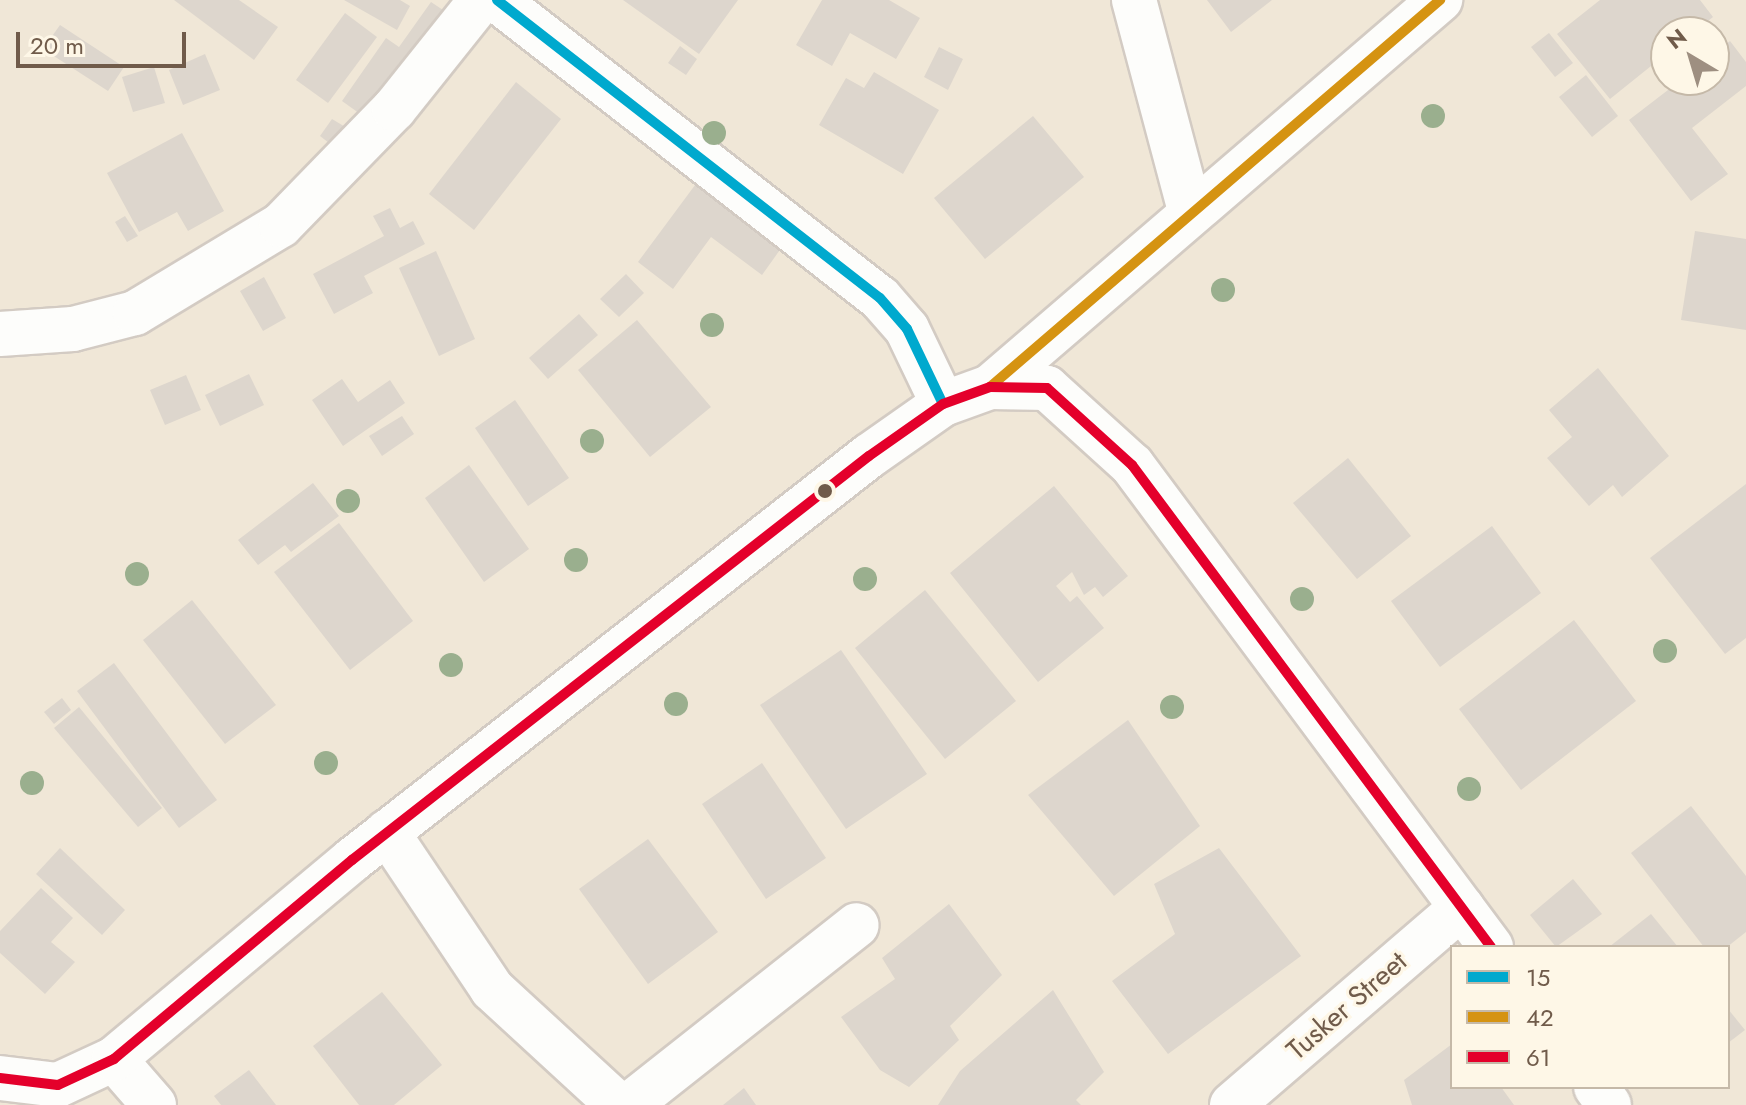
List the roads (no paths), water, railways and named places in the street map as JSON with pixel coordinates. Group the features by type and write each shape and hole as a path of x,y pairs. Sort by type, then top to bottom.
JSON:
{"street":[{"path":"1134,0 1191,214"},
{"path":"0,1078 50,1095 114,1059 387,832 943,404 990,387 1440,0"},
{"path":"0,334 73,329 135,313 281,225 497,1 880,298 907,329 943,404"},
{"path":"990,387 1047,388 1123,455 1490,945"},
{"path":"387,832 492,989 618,1105"},
{"name":"Tusker Street","path":"1232,1105 1462,907"},
{"path":"629,1105 857,925"},
{"path":"114,1059 154,1105"}]}
